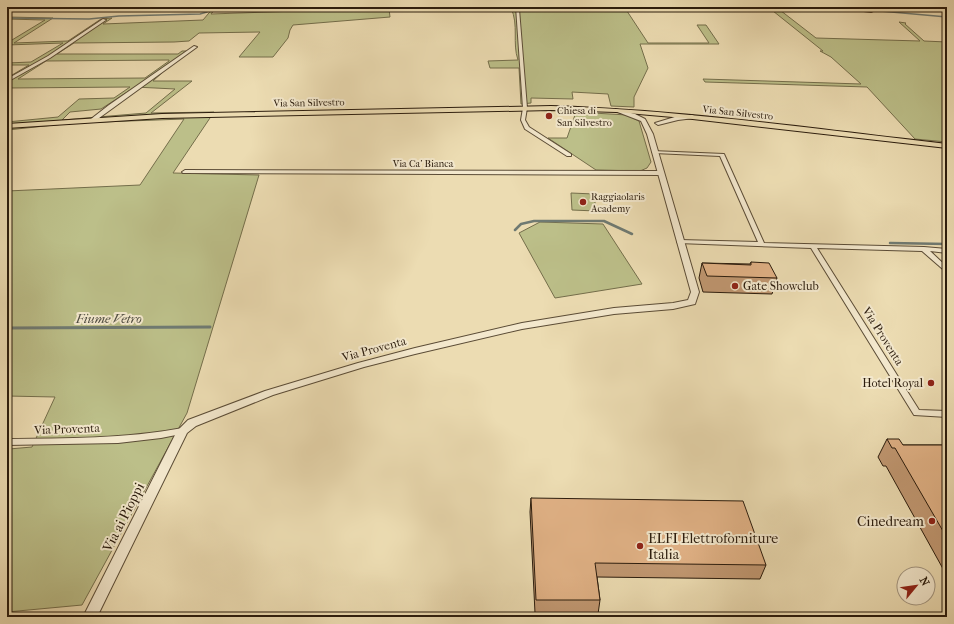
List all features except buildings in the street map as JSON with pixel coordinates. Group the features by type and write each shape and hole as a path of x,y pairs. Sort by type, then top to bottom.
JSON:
{"main road":[{"name":"Via San Silvestro","path":"7,126 162,116 525,108 616,110 653,113 947,146"}],"street":[{"path":"569,155 527,128 522,120 525,108 517,8 603,7"},
{"path":"608,7 745,7"},
{"path":"834,7 870,11"},
{"path":"7,81 104,20"},
{"path":"93,120 195,47"},
{"path":"616,110 633,115 643,120 643,118 653,113 660,118 650,134"},
{"path":"658,123 678,118 704,118"},
{"name":"Via Proventa","path":"7,442 133,439 164,435 183,430 192,423 208,416 269,393 361,365 415,351 522,326 614,311 673,306 692,302 695,292 650,134 643,120"},
{"path":"654,152 722,155 762,244"},
{"name":"Via Ca' Bianca","path":"185,172 660,173"},
{"path":"680,242 924,249 947,251"},
{"name":"Via Proventa","path":"813,246 917,413 947,414"},
{"path":"924,249 947,270"},
{"name":"Via ai Pioppi","path":"90,617 183,430"}],"green space":[{"path":"214,7 217,7 211,14 383,8 767,7 711,9 625,8 648,43 709,43 697,25 706,25 719,44 640,44 648,68 634,97 634,107 611,106 608,94 572,92 573,99 531,98 531,103 521,104 519,68 490,68 488,61 518,60 516,54 515,21 511,8 389,9 390,17 293,25 288,38 273,57 239,57 260,32 199,33 189,41 174,42 74,43 57,54 178,54 182,51 186,51 153,81 192,81 151,113 214,112 173,173 259,175 187,413 82,605 7,612 7,458 9,449 32,447 55,397 7,396 7,191 140,185 184,119 74,123 7,130 7,122 58,117 79,99 114,98 130,87 7,88 7,78 29,65 7,65 7,63 31,62 63,43 7,45 7,43 45,20 7,19 7,17 53,18 14,43 68,41 101,19 112,18 103,24 203,20","holes":["169,60 145,78 18,79 46,61","135,87 175,89 146,113 62,120 70,112 101,109"]},
{"path":"768,7 776,7 816,38 920,41 899,22 906,23 905,24 924,41 947,42 947,142 915,139 867,87 705,82 703,79 861,84 831,57 820,51 823,51"},
{"path":"576,112 627,115 639,121 651,162 647,168 640,171 596,170 548,138 567,138"},
{"name":"Raggiaolaris Academy","path":"571,193 594,194 596,211 572,210"},
{"path":"540,222 603,224 642,284 555,298 519,233"}],"waterway":[{"path":"7,18 89,19 119,16 200,14 207,12 212,7"},
{"path":"858,9 947,17"},
{"name":"Fiume Vetro","path":"515,230 521,224 534,221 604,221 632,234"},
{"name":"Fiume Vetro","path":"890,243 947,244"},
{"name":"Fiume Vetro","path":"7,328 210,327"}],"place":[{"name":"Chiesa di San Silvestro","path":"549,116"},
{"name":"Raggiaolaris Academy","path":"583,202"},
{"name":"Gate Showclub","path":"735,286"},
{"name":"Hotel Royal","path":"931,383"},
{"name":"Cinedream","path":"932,521"},
{"name":"ELFI Elettroforniture Italia","path":"640,546"}]}
